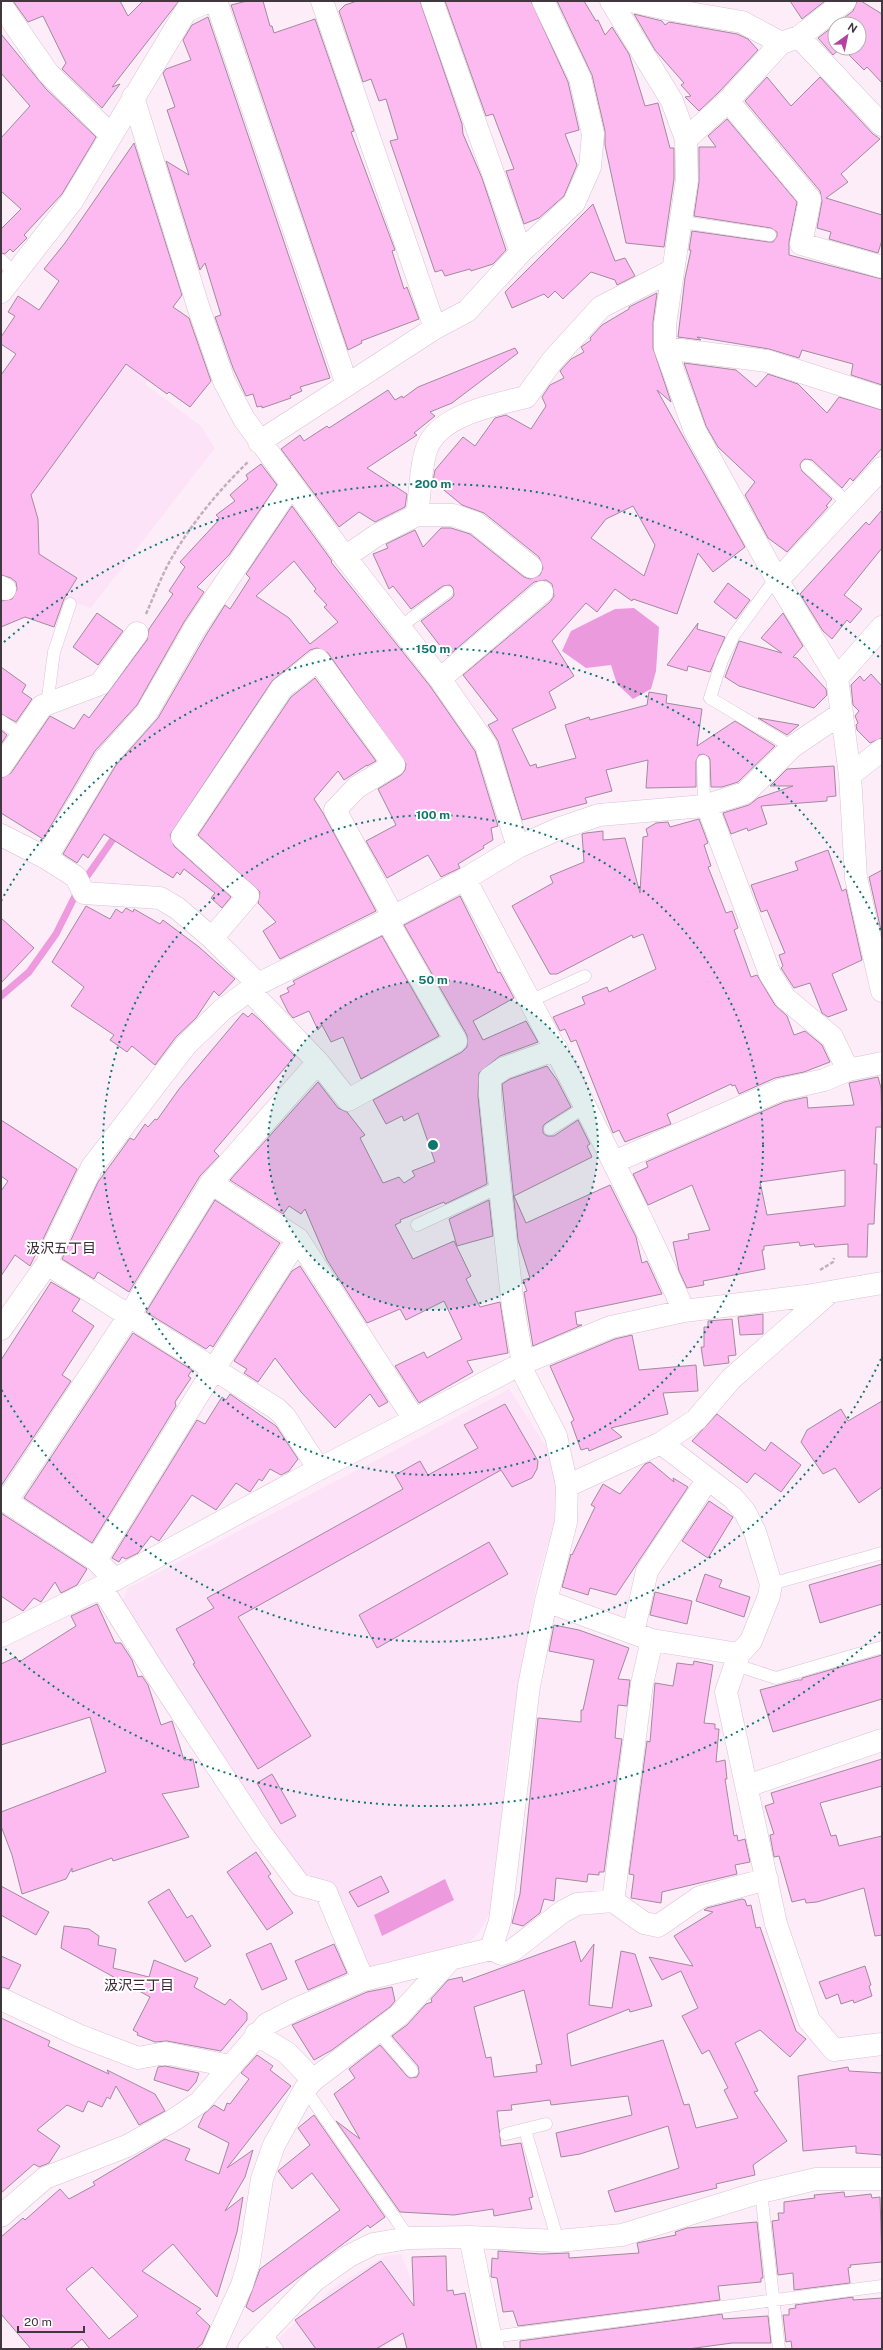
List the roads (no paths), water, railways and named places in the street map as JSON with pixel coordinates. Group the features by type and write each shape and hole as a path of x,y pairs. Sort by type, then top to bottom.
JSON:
{"street":[{"path":"1,292 8,267 72,201 133,97 183,6 210,1"},
{"path":"216,1 347,385"},
{"path":"322,1 435,328"},
{"path":"432,1 521,252"},
{"path":"259,442 435,328 467,311 521,252 574,203 590,167 593,134 580,78 543,1"},
{"path":"612,1 672,101 686,139 687,180 682,222 665,324 665,348 695,431 776,579 837,678 850,775 856,878 882,991"},
{"path":"631,1 672,10 742,22 790,40 882,125"},
{"path":"686,139 728,101 790,40 845,1"},
{"path":"1,5 48,72 111,135"},
{"path":"133,97 198,306 222,373 244,419 259,442 292,484 345,557 440,679 486,745 518,847"},
{"path":"728,101 810,199 801,244 882,267"},
{"path":"417,515 425,453 435,436 453,420 486,407 526,397 552,360 601,307 673,270"},
{"path":"665,348 767,361 882,398"},
{"path":"776,579 882,468"},
{"path":"46,858 106,758 147,712 195,628 292,484"},
{"path":"345,557 377,535 417,515 453,515 476,523 531,567"},
{"path":"440,679 542,592"},
{"path":"837,678 882,627"},
{"path":"1,766 42,706 100,684 137,633"},
{"path":"1,835 46,858 76,877 84,893 160,898 177,908 212,938 318,1062 348,1100 456,1041 390,918 335,810 357,787 394,765 318,660 282,688 182,837 248,896 212,938"},
{"path":"1,1329 47,1264 54,1245 92,1167 186,1045 222,1010 253,987 465,879 518,847 558,829 599,815 706,805 745,793 792,747 842,713"},
{"path":"850,775 882,750"},
{"path":"706,805 770,974 785,998 832,1037 848,1070"},
{"path":"465,879 557,1049 614,1162 684,1311"},
{"path":"491,1949 500,1921 529,1686 546,1601 566,1522 567,1486 556,1436 521,1364 512,1306 490,1078 504,1068 557,1049"},
{"path":"318,1062 211,1183 129,1316 4,1500 96,1560 154,1671 261,1833 300,1885 326,1892 363,1980"},
{"path":"614,1162 780,1090 824,1080 848,1070 882,1063"},
{"path":"211,1183 298,1239 414,1419"},
{"path":"96,1560 214,1369 298,1239"},
{"path":"47,1264 277,1409 285,1417 319,1469"},
{"path":"1,1636 108,1583 319,1469 521,1364 611,1327 684,1311 882,1283"},
{"path":"567,1486 661,1443 696,1420 731,1379 831,1291"},
{"path":"661,1443 733,1498 745,1512 755,1532 771,1584 769,1596 751,1641 738,1659 726,1692 776,1924 809,2020 834,2050 882,2044"},
{"path":"613,1901 642,1684 642,1637 647,1571 708,1479"},
{"path":"546,1601 642,1637 738,1659"},
{"path":"747,1786 882,1740"},
{"path":"1,2216 45,2178 127,2146 172,2121 200,2102 256,2034 267,2024 296,2009 363,1980 491,1949 502,1954 513,1950 562,1912 577,1904 613,1901 644,1923 658,1926 700,1897 767,1879"},
{"path":"213,2349 242,2285 249,2262 262,2179 274,2145 309,2084 398,2016 450,1960"},
{"path":"1,1999 78,2035 138,2058 165,2053 230,2066"},
{"path":"256,2034 287,2053 309,2084"},
{"path":"249,2349 271,2341 315,2280 349,2256 373,2244 410,2238 470,2237 558,2241 622,2235 761,2192 816,2179 882,2178"},
{"path":"470,2237 493,2343"}],"lane":[{"path":"682,222 770,235"},
{"path":"807,466 849,504"},
{"path":"776,579 734,635 722,660 710,698 792,747"},
{"path":"400,627 447,592"},
{"path":"47,705 54,652 70,604"},
{"path":"1,721 22,736"},
{"path":"703,761 706,805"},
{"path":"530,1001 585,976"},
{"path":"550,1129 585,1107"},
{"path":"417,1225 500,1187"},
{"path":"771,1584 882,1553"},
{"path":"738,1659 776,1678 882,1646"},
{"path":"378,2031 412,2071"},
{"path":"309,2084 410,2238"},
{"path":"506,2134 546,2124"},
{"path":"525,2130 558,2241"},
{"path":"761,2192 775,2299 779,2349"},
{"path":"493,2343 775,2299 882,2286"}],"waterway":[{"path":"88,875 118,832"},
{"path":"1,996 29,972 56,934 78,890"}],"district":[{"name":"汲沢五丁目","path":"61,1248"},
{"name":"汲沢三丁目","path":"139,1985"}]}
